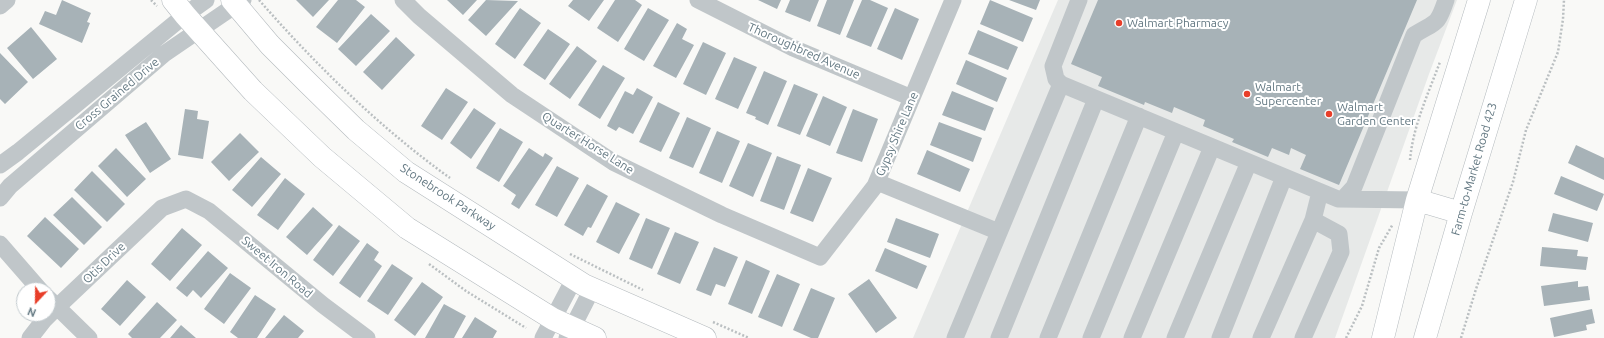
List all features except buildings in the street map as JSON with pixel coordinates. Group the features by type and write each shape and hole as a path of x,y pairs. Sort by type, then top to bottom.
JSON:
{"main road":[{"path":"1383,338 1409,200 1479,0"},
{"name":"Farm-to-Market Road 423","path":"1425,338 1461,213 1526,0"},
{"name":"Stonebrook Parkway","path":"237,2 270,45 356,130 406,172 583,284 708,329"},
{"path":"186,15 253,91 322,157 407,228 564,328 595,338"},
{"path":"1409,200 1461,213"}],"street":[{"path":"0,6 7,0"},
{"name":"Cross Grained Drive","path":"0,165 206,0"},
{"name":"Quarter Horse Lane","path":"403,0 419,16 512,95 613,162 722,216 820,257"},
{"name":"Thoroughbred Avenue","path":"698,0 793,48 912,98"},
{"name":"Gypsy Shire Lane","path":"820,257 878,182 953,0"},
{"path":"1079,0 1053,66 1056,79 1061,84 1338,199 1409,200"},
{"path":"1344,198 1354,187 1414,35 1434,25 1440,16 1446,0"},
{"name":"Cross Grained Drive","path":"0,198 10,186 164,54 186,15 237,2"},
{"path":"955,338 1061,84"},
{"path":"999,338 1096,99"},
{"path":"1048,338 1139,116"},
{"path":"1091,338 1176,132"},
{"path":"1132,338 1212,147"},
{"path":"1175,338 1249,162"},
{"path":"1220,338 1284,177"},
{"path":"878,182 999,232"},
{"path":"1261,338 1313,220 1320,192"},
{"name":"Otis Drive","path":"56,300 162,208 186,199"},
{"name":"Sweet Iron Road","path":"186,199 209,211 317,300 367,338"},
{"path":"1303,338 1341,252 1339,234 1313,220"},
{"path":"0,244 33,282"},
{"path":"543,338 564,328 583,284"},
{"path":"56,307 89,338"},
{"name":"Otis Drive","path":"30,338 42,322"}],"path":[{"path":"259,0 280,24 350,96 418,155 454,181"},
{"path":"1461,338 1476,289 1513,182 1526,130 1558,52 1564,19 1564,0"},
{"path":"1410,166 1411,146 1417,124 1441,60"},
{"path":"1346,338 1362,306 1379,248 1394,221 1409,200"},
{"path":"565,252 649,293"},
{"path":"708,329 749,338"}],"shaded area":[{"path":"1058,0 1457,0 1429,74 1335,338 913,338"}],"place":[{"name":"Walmart Pharmacy","path":"1119,23"},
{"name":"Walmart Supercenter","path":"1247,94"},
{"name":"Walmart Garden Center","path":"1329,114"}]}
